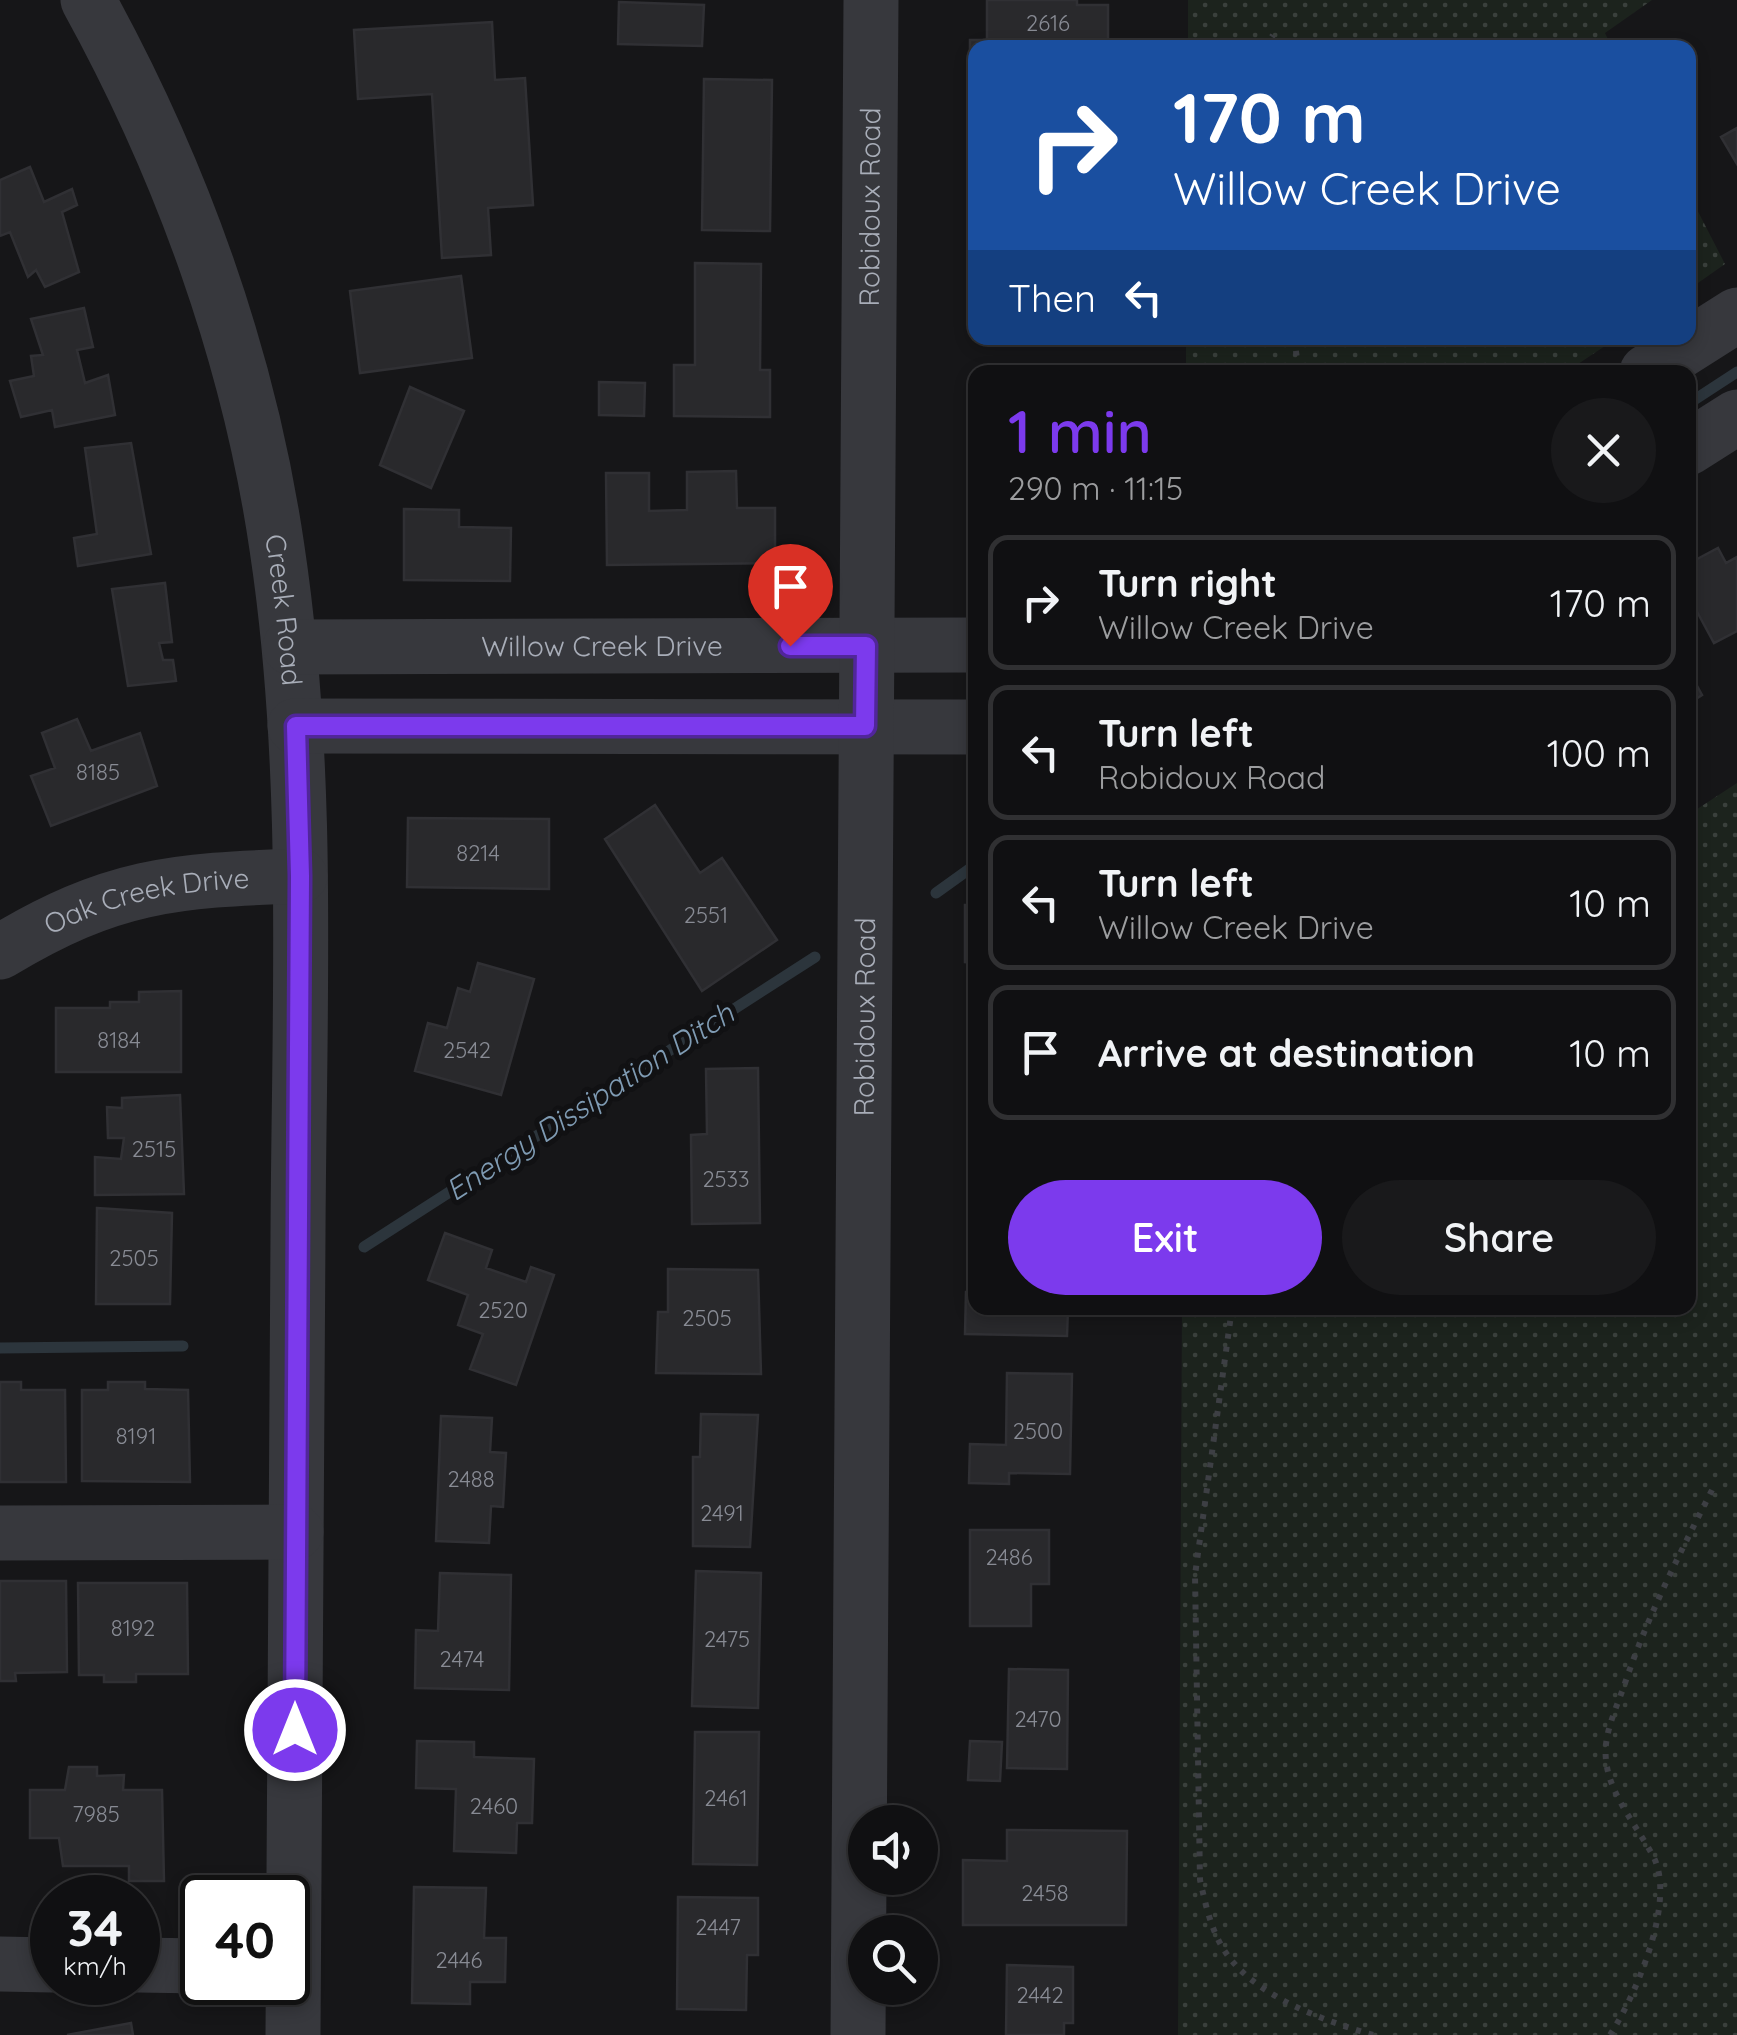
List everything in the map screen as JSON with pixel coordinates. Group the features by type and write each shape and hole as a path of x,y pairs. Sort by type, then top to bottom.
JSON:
{"street":[{"name":"Creek Road","path":"88,0 147,116 213,284 261,462 290,647 300,876 291,1875"},
{"name":"Robidoux Road","path":"858,2035 871,0"},
{"path":"1696,341 1737,315"},
{"path":"1658,365 1690,345"},
{"path":"1696,443 1737,417"},
{"name":"Willow Creek Drive","path":"290,647 968,646"},
{"path":"296,726 968,728"},
{"name":"Oak Creek Drive","path":"0,952 78,908 137,889 201,879 300,876"},
{"path":"0,1533 296,1532"},
{"path":"0,1964 30,1965"},
{"name":"Creek Road","path":"292,2005 293,2035"}],"path":[{"path":"1270,40 1273,35"},
{"path":"1231,1315 1195,1576 1200,1880 1210,1923 1227,1956 1278,1998 1326,2022 1373,2035"},
{"path":"1610,2035 1661,1917 1663,1894 1656,1861 1612,1784 1606,1759 1608,1729 1649,1612 1712,1490"}],"shaded area":[{"path":"1188,0 1652,0 1605,33 1608,40 1188,40"},
{"path":"1696,208 1725,264 1696,284"},
{"path":"1186,345 1606,345 1576,365 1186,365"},
{"path":"1737,783 1737,2035 1178,2035 1182,1315 1696,1315 1696,810"}],"building":[{"path":"987,0 1077,0 1077,5 1108,5 1108,40 987,40"},
{"path":"619,2 704,5 702,46 618,44"},
{"path":"492,22 495,80 525,78 533,205 488,208 491,255 442,258 432,94 358,99 354,30"},
{"path":"704,79 772,80 770,231 702,230"},
{"path":"1737,128 1737,164 1721,137"},
{"path":"30,167 44,202 72,189 77,205 62,212 79,272 45,287 36,270 28,277 10,232 0,236 0,180"},
{"path":"695,263 761,264 760,370 770,370 770,417 674,416 674,365 695,365"},
{"path":"461,276 472,358 360,373 350,291"},
{"path":"84,308 93,347 77,350 85,383 108,375 115,415 55,427 52,410 21,417 10,381 34,376 31,356 43,355 31,319"},
{"path":"599,382 645,383 644,416 599,415"},
{"path":"410,387 464,411 431,488 380,465"},
{"path":"131,443 151,554 78,566 74,538 97,534 85,448"},
{"path":"736,471 737,508 775,508 775,563 607,565 606,473 649,473 649,511 687,510 687,472"},
{"path":"404,509 459,510 459,527 511,528 510,581 404,580"},
{"path":"1718,548 1726,563 1737,557 1737,631 1714,643 1696,610 1696,560"},
{"path":"165,583 172,642 159,643 163,660 173,660 176,681 128,686 112,589"},
{"path":"77,719 91,751 140,733 157,786 51,826 31,776 55,768 42,733"},
{"path":"655,805 700,873 722,858 777,940 702,991 605,839"},
{"path":"408,818 549,819 549,889 407,887"},
{"path":"965,905 968,905 968,962"},
{"path":"478,963 534,979 501,1095 415,1071 428,1023 447,1028 458,988 470,992"},
{"path":"181,991 181,1072 56,1072 56,1008 110,1008 110,1002 139,1002 139,992"},
{"path":"758,1068 760,1223 692,1224 691,1135 707,1134 706,1069"},
{"path":"180,1095 184,1194 95,1195 95,1157 121,1159 124,1138 108,1138 107,1107 122,1108 122,1098"},
{"path":"97,1208 172,1213 170,1304 96,1304"},
{"path":"445,1233 492,1250 486,1268 526,1282 531,1267 554,1275 516,1385 470,1369 483,1334 458,1325 468,1295 428,1280"},
{"path":"668,1269 758,1270 761,1374 656,1373 658,1312 668,1312"},
{"path":"966,1292 968,1315 1068,1315 1067,1336 965,1334"},
{"path":"1007,1373 1072,1374 1070,1474 1009,1473 1009,1484 969,1483 970,1444 1006,1445"},
{"path":"0,1382 21,1382 21,1390 65,1390 66,1482 0,1482"},
{"path":"108,1382 145,1382 145,1389 188,1390 190,1482 82,1481 82,1390 108,1390"},
{"path":"701,1414 758,1415 750,1547 693,1546 693,1457 700,1457"},
{"path":"441,1416 492,1418 490,1452 506,1453 503,1507 491,1506 489,1543 436,1541"},
{"path":"970,1530 1049,1530 1049,1584 1031,1584 1031,1626 970,1626"},
{"path":"696,1571 761,1573 758,1708 692,1706"},
{"path":"440,1573 511,1575 509,1690 415,1688 416,1630 438,1631"},
{"path":"0,1581 66,1581 67,1672 15,1673 16,1681 0,1681"},
{"path":"78,1583 187,1583 188,1674 136,1674 136,1682 104,1682 104,1675 79,1675"},
{"path":"1009,1669 1068,1670 1067,1769 1007,1768"},
{"path":"695,1732 759,1732 757,1865 693,1864"},
{"path":"417,1741 474,1742 474,1757 534,1759 532,1823 517,1823 516,1853 454,1851 456,1789 416,1788"},
{"path":"970,1741 1002,1742 1000,1781 968,1780"},
{"path":"69,1767 97,1767 97,1776 124,1775 123,1790 162,1790 164,1881 160,1881 160,1875 129,1875 129,1866 63,1866 59,1838 30,1838 30,1790 65,1790"},
{"path":"1007,1830 1127,1831 1126,1925 963,1925 963,1860 1007,1861"},
{"path":"414,1887 486,1888 484,1938 506,1938 505,1982 470,1982 470,2004 412,2003"},
{"path":"678,1897 758,1898 758,1955 747,1955 746,2010 677,2009"},
{"path":"1007,1965 1073,1967 1073,2023 1064,2023 1064,2035 1006,2035"},
{"path":"131,2023 133,2035 67,2035"}],"waterway":[{"name":"Energy Dissipation Ditch","path":"1696,399 1737,372"},
{"name":"Energy Dissipation Ditch","path":"936,893 968,870"},
{"name":"Energy Dissipation Ditch","path":"364,1247 815,957"},
{"name":"Energy Dissipation Ditch","path":"0,1348 183,1346"}],"route":[{"path":"295,1730 300,876 296,726 865,726 866,646 790,646"}]}
